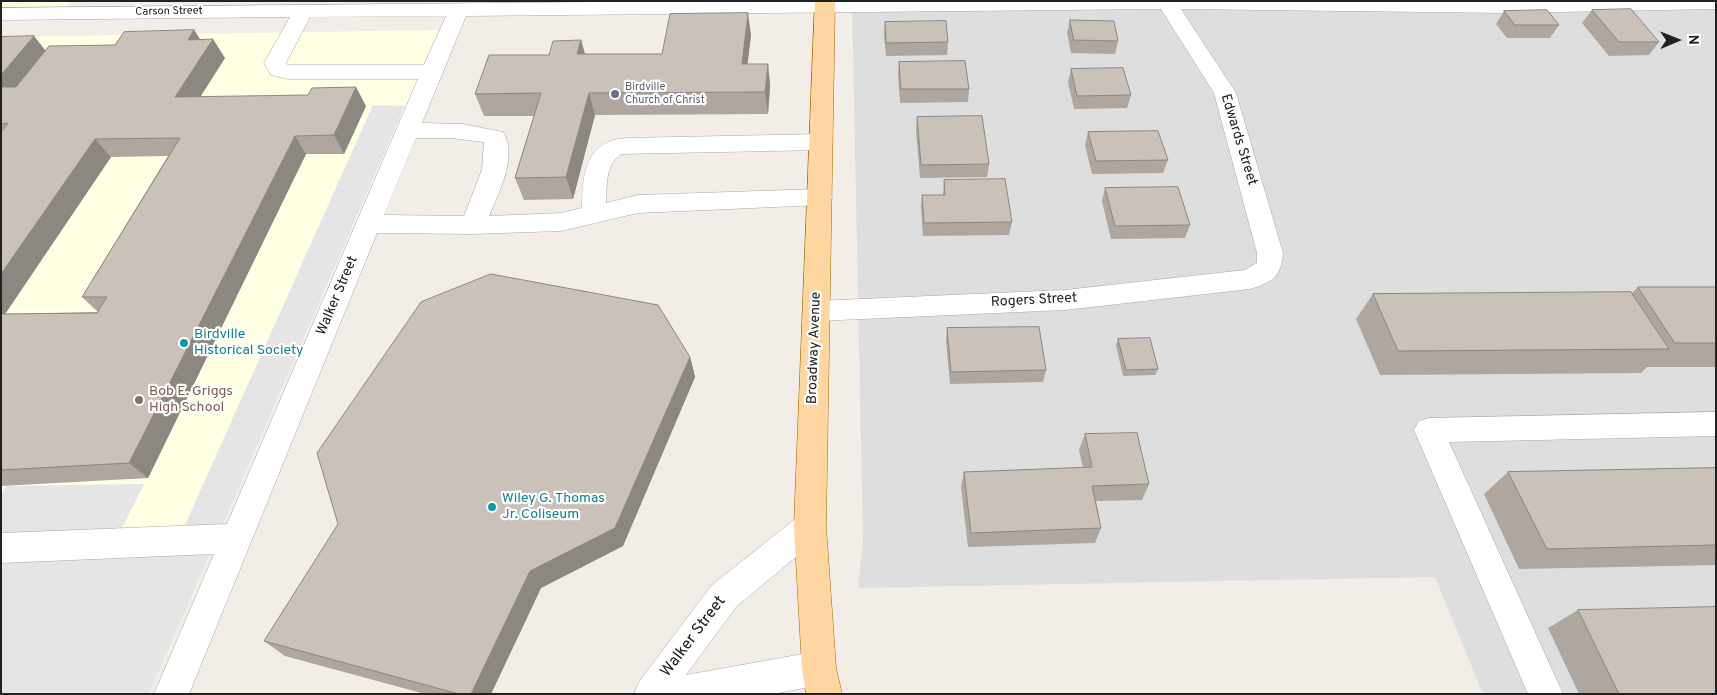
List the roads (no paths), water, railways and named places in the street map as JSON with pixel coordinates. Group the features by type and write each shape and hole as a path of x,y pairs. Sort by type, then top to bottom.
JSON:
{"main road":[{"name":"Broadway Avenue","path":"822,681 810,526 825,3"}],"street":[{"name":"Carson Street","path":"1,14 66,7 303,11 410,6 458,10 825,3 1238,2 1507,6 1716,3"},
{"name":"Edwards Street","path":"1167,3 1226,93 1270,253 1269,268 1250,279"},
{"name":"Walker Street","path":"171,694 458,10"},
{"path":"303,11 275,63 279,70 288,72 432,72"},
{"path":"407,131 453,130 495,137 498,146 495,164 486,194 472,225"},
{"path":"594,214 596,173 611,149 628,146 821,142"},
{"path":"368,224 472,225 561,222 638,204 820,197"},
{"name":"Rogers Street","path":"816,311 1065,300 1250,279"},
{"path":"1546,694 1429,430 1716,424"},
{"name":"Walker Street","path":"651,694 724,596 810,526"},
{"path":"1,548 237,538"},
{"name":"Walker Street","path":"676,694 822,681"}],"place":[{"name":"Birdville Church of Christ","path":"615,94"},
{"name":"Birdville Historical Society","path":"184,343"},
{"name":"Bob E. Griggs High School","path":"139,400"},
{"name":"Wiley G. Thomas Jr. Coliseum","path":"492,507"}]}
